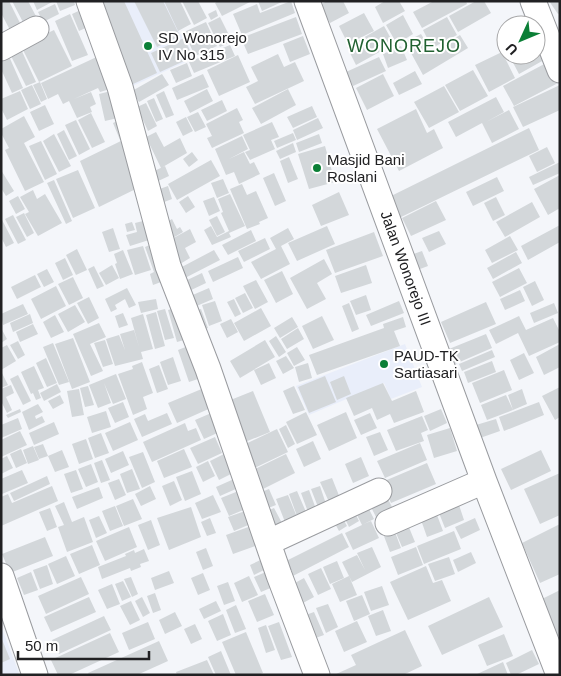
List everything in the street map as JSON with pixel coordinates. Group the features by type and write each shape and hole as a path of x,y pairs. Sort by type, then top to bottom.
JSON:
{"street":[{"path":"89,1 120,87 168,266 208,369 316,675"},
{"name":"Jalan Wonorejo III","path":"307,1 484,481 558,669"},
{"path":"533,1 560,70"},
{"path":"1,48 36,29"},
{"path":"388,524 484,481"},
{"path":"268,542 379,491"},
{"path":"1,576 35,675"}],"shaded area":[{"name":"SD Wonorejo IV No 315","path":"94,1 164,1 180,34 183,33 194,58 126,89"},
{"name":"PAUD-TK Sartiasari","path":"405,344 422,387 391,399 384,383 309,415 296,386"},
{"path":"1,626 19,673 15,675 1,675"}],"building":[{"path":"1,1 9,1 21,25 10,30 1,13"},
{"path":"12,1 28,1 38,20 25,26"},
{"path":"33,1 54,1 37,10"},
{"path":"56,1 74,1 75,5 60,11"},
{"path":"102,1 124,1 157,73 131,85"},
{"path":"134,1 163,1 180,36 157,47"},
{"path":"164,1 180,1 191,24 178,31"},
{"path":"182,1 198,1 207,18 194,25"},
{"path":"218,1 252,1 222,16 215,3"},
{"path":"258,1 284,1 262,11"},
{"path":"291,1 295,13 242,35 233,14 257,4 260,13"},
{"path":"327,1 343,1 349,13 330,23 320,5"},
{"path":"385,1 399,1 405,11 383,23 375,7"},
{"path":"434,1 466,1 467,4 422,28 413,12"},
{"path":"476,1 484,1 491,13 458,32 449,16"},
{"path":"549,1 560,1 560,13 558,14"},
{"path":"55,4 59,14 43,22 38,12"},
{"path":"85,8 92,25 79,31 72,14"},
{"path":"216,10 218,16 211,20 208,14"},
{"path":"364,13 374,31 348,44 339,26"},
{"path":"70,14 88,55 72,61 55,21"},
{"path":"403,15 413,34 397,44 386,25"},
{"path":"220,17 232,41 220,47 208,23"},
{"path":"296,17 302,34 248,54 241,38"},
{"path":"447,17 457,35 432,48 423,30"},
{"path":"206,22 217,46 195,56 184,32"},
{"path":"384,26 394,44 356,65 347,47"},
{"path":"54,30 72,66 39,82 21,46"},
{"path":"421,34 432,52 460,35 468,48 423,75 405,42"},
{"path":"303,36 310,54 290,62 283,44"},
{"path":"184,38 193,57 160,72 151,53"},
{"path":"230,45 235,56 194,73 189,62"},
{"path":"401,46 407,60 388,68 383,54"},
{"path":"20,47 36,82 26,86 9,52"},
{"path":"8,54 23,88 12,93 1,69 1,57"},
{"path":"103,54 117,87 100,92 98,88 74,99 91,92 96,104 90,107 92,112 77,118 69,101 63,104 58,94 48,99 41,83"},
{"path":"278,54 284,67 295,62 304,81 255,104 246,87 258,81 251,67"},
{"path":"238,55 250,82 219,96 207,70"},
{"path":"496,55 496,65 508,65 515,78 489,92 475,65"},
{"path":"379,57 386,71 353,86 346,72"},
{"path":"550,61 560,82 514,106 503,86 542,65 546,65"},
{"path":"187,63 192,76 176,83 170,70"},
{"path":"514,65 535,65 519,74"},
{"path":"473,70 488,96 460,111 445,85"},
{"path":"415,71 422,84 399,95 393,83"},
{"path":"162,74 169,85 139,102 132,91"},
{"path":"203,74 209,87 177,100 172,88"},
{"path":"383,74 394,96 367,110 356,88"},
{"path":"40,82 47,99 41,102 33,85"},
{"path":"32,85 41,104 30,109 21,90"},
{"path":"560,85 560,110 523,127 513,107"},
{"path":"444,86 459,112 429,128 414,102"},
{"path":"207,89 213,101 190,113 184,101"},
{"path":"288,89 296,105 261,124 252,108"},
{"path":"115,90 122,117 105,121 99,94"},
{"path":"20,91 28,109 7,120 1,108 1,99"},
{"path":"164,91 174,115 166,118 156,95"},
{"path":"496,97 504,112 486,122 509,110 519,129 492,143 482,123 456,137 448,122"},
{"path":"154,98 163,119 156,122 147,101"},
{"path":"222,100 227,111 207,121 201,110"},
{"path":"146,103 157,126 148,131 137,107"},
{"path":"45,105 54,124 39,131 30,112"},
{"path":"312,106 317,117 293,128 287,117"},
{"path":"237,108 243,120 239,122 244,133 212,148 207,138 212,136 206,124"},
{"path":"416,109 427,133 434,129 443,148 399,171 377,129"},
{"path":"198,112 206,127 195,132 187,117"},
{"path":"91,113 105,142 92,148 78,120"},
{"path":"24,116 35,137 24,143 44,182 25,191 5,150 9,148 1,133 1,129"},
{"path":"186,117 193,131 183,136 176,122"},
{"path":"318,118 323,128 297,140 293,130"},
{"path":"122,119 128,136 120,140 113,123"},
{"path":"76,120 90,149 79,155 65,125"},
{"path":"272,122 279,137 271,140 275,149 250,160 245,152 250,150 243,135"},
{"path":"529,128 539,150 395,220 385,199"},
{"path":"64,130 77,156 69,160 57,134"},
{"path":"156,132 164,147 180,138 187,153 161,168 146,137"},
{"path":"293,133 296,140 277,148 274,141"},
{"path":"54,134 71,166 59,172 43,141"},
{"path":"319,134 322,143 299,152 296,143"},
{"path":"242,136 248,149 229,159 244,152 250,164 254,162 260,174 239,184 234,172 226,175 215,149"},
{"path":"125,139 144,185 99,207 80,161"},
{"path":"41,141 57,174 45,180 29,146"},
{"path":"293,143 296,152 280,159 276,151"},
{"name":"Masjid Bani Roslani","path":"325,146 335,182 309,189 298,154"},
{"path":"547,147 555,163 537,172 529,156"},
{"path":"192,152 198,160 189,167 183,159"},
{"path":"289,157 298,179 288,183 280,161"},
{"path":"211,160 220,176 177,200 168,184"},
{"path":"560,162 560,173 533,185 529,177"},
{"path":"165,166 169,176 156,182 152,172"},
{"path":"1,170 14,191 6,196 1,188"},
{"path":"78,170 95,208 73,218 56,179"},
{"path":"274,173 286,201 275,206 263,178"},
{"path":"560,175 560,208 548,215 534,189"},
{"path":"497,177 504,191 473,206 466,192"},
{"path":"223,179 229,193 217,198 211,183"},
{"path":"54,180 72,221 66,224 47,183"},
{"path":"242,184 247,195 256,191 268,218 259,222 260,224 247,229 230,189"},
{"path":"168,186 172,199 159,204 154,191"},
{"path":"33,190 37,199 45,194 62,223 38,236 25,214 29,212 20,197"},
{"path":"339,192 349,215 321,226 312,205"},
{"path":"230,194 245,226 229,233 231,237 212,245 204,230 211,226 217,237 229,231 221,213 223,212 218,199"},
{"path":"18,196 25,209 16,214 9,201"},
{"path":"188,196 195,207 186,213 179,202"},
{"path":"214,197 220,211 209,216 203,201"},
{"path":"496,197 505,215 493,221 484,203"},
{"path":"436,201 446,220 411,236 402,218"},
{"path":"532,202 540,217 505,237 496,222"},
{"path":"24,213 34,233 27,237 16,217"},
{"path":"13,215 26,240 18,244 5,219"},
{"path":"217,216 225,232 217,236 209,220"},
{"path":"1,218 14,243 6,247 1,237"},
{"path":"172,219 177,229 180,227 183,232 166,242 162,225"},
{"path":"143,221 149,240 130,246 126,235 137,232 135,223"},
{"path":"132,222 135,230 127,232 125,224"},
{"path":"560,225 560,242 528,260 521,246"},
{"path":"327,226 335,244 297,261 288,243"},
{"path":"113,228 120,249 109,252 102,232"},
{"path":"288,228 294,239 281,246 290,264 261,279 251,262 276,249 270,238"},
{"path":"190,229 196,242 185,248 190,258 175,267 168,241"},
{"path":"251,230 256,241 228,255 222,245"},
{"path":"439,231 446,244 429,252 422,238"},
{"path":"374,232 383,256 335,273 326,250"},
{"path":"510,236 518,250 492,263 485,250"},
{"path":"265,238 270,249 244,262 238,251"},
{"path":"152,244 161,282 153,285 150,274 154,272 145,247"},
{"path":"143,246 151,270 135,275 127,250"},
{"path":"77,249 87,270 76,275 66,255"},
{"path":"123,250 133,274 120,279 114,254"},
{"path":"214,250 220,260 183,279 178,269"},
{"path":"422,251 428,266 412,272 405,257"},
{"path":"516,252 522,263 493,279 487,268"},
{"path":"238,257 243,268 213,282 208,271"},
{"path":"65,258 73,275 63,280 55,263"},
{"path":"324,259 332,274 317,283 326,299 307,309 290,278"},
{"path":"112,265 119,278 106,285 99,273"},
{"path":"366,265 372,283 341,293 335,276"},
{"path":"94,266 104,286 97,289 88,269"},
{"path":"519,268 527,283 500,297 492,282"},
{"path":"47,269 54,282 44,287 37,274"},
{"path":"282,271 293,294 276,303 264,280"},
{"path":"202,273 206,283 187,292 183,282"},
{"path":"35,275 41,287 17,299 11,287"},
{"path":"73,277 83,298 69,305 58,284"},
{"path":"256,280 268,302 255,309 243,286"},
{"path":"535,281 544,300 532,306 523,287"},
{"path":"56,286 66,306 41,319 31,299"},
{"path":"127,288 136,305 129,308 125,299 115,305 117,309 111,312 105,299"},
{"path":"209,288 213,299 192,308 188,297"},
{"path":"520,290 525,301 505,310 500,299"},
{"path":"245,293 253,308 243,313 235,298"},
{"path":"366,295 371,310 356,315 350,301"},
{"path":"89,297 99,318 88,324 77,303"},
{"path":"156,299 158,309 141,313 138,302"},
{"path":"234,299 241,314 235,317 227,302"},
{"path":"215,301 222,321 209,326 202,305"},
{"path":"399,301 404,313 371,326 366,315"},
{"path":"486,302 496,324 450,343 441,322"},
{"path":"349,303 359,329 352,332 342,306"},
{"path":"554,303 558,313 534,323 530,313"},
{"path":"23,304 28,314 3,325 1,314"},
{"path":"75,305 85,322 68,332 58,314"},
{"path":"181,306 191,338 177,342 168,310"},
{"path":"261,308 271,326 244,341 234,323"},
{"path":"165,309 174,338 165,340 157,311"},
{"path":"201,309 208,328 195,333 188,313"},
{"path":"156,312 165,346 155,349 146,315"},
{"path":"123,313 128,325 119,328 115,316"},
{"path":"30,314 33,323 13,332 10,323"},
{"path":"143,314 153,349 141,352 143,359 115,366 106,339 119,335 125,350 120,334 134,330 139,347 131,318"},
{"path":"55,315 64,332 51,338 43,322"},
{"path":"322,316 334,340 313,349 302,326"},
{"path":"519,316 526,330 553,318 560,332 560,342 529,356 518,333 496,344 489,330"},
{"path":"292,317 298,327 280,338 274,328"},
{"path":"403,317 406,327 394,331 400,346 317,375 309,355 384,328 383,324"},
{"path":"231,319 238,332 227,338 220,324"},
{"path":"99,323 106,337 90,344 103,371 91,376 73,334"},
{"path":"33,324 38,334 20,342 16,332"},
{"path":"1,328 7,339 1,343"},
{"path":"298,328 304,339 287,349 281,339"},
{"path":"486,334 492,348 455,364 449,349"},
{"path":"276,336 286,352 279,357 269,341"},
{"path":"73,338 90,382 72,389 55,344"},
{"path":"105,340 113,364 103,367 94,343"},
{"path":"265,340 275,357 240,378 230,361"},
{"path":"18,341 25,355 18,359 10,345"},
{"path":"53,343 69,382 59,385 43,347"},
{"path":"193,344 204,377 189,382 178,350"},
{"path":"560,344 560,367 544,375 536,357"},
{"path":"7,345 16,361 1,370 1,348"},
{"path":"297,347 305,360 294,366 287,353"},
{"path":"492,350 495,357 462,371 459,364"},
{"path":"524,353 534,373 519,380 510,360"},
{"path":"286,356 294,368 283,374 276,361"},
{"path":"173,357 181,381 168,385 160,362"},
{"path":"46,358 57,383 47,387 36,363"},
{"path":"492,361 496,372 468,383 464,372"},
{"path":"142,362 153,393 143,397 147,409 133,415 118,374 133,369 132,366"},
{"path":"269,363 276,378 261,385 254,370"},
{"path":"308,363 312,378 299,382 295,367"},
{"path":"159,365 168,389 157,393 149,369"},
{"path":"34,366 44,388 38,390 41,398 36,400 33,393 31,394 21,372"},
{"path":"504,370 512,390 480,403 472,383"},
{"path":"1,371 8,385 1,388"},
{"path":"116,374 126,399 113,404 104,383 111,403 98,408 89,385"},
{"path":"18,375 31,401 23,405 10,379"},
{"path":"325,376 336,402 309,413 298,387"},
{"path":"344,376 351,394 337,400 330,382"},
{"path":"383,383 392,401 416,391 424,412 394,423 390,414 377,420 372,408 354,416 346,398"},
{"path":"57,384 61,392 44,401 40,393"},
{"path":"11,385 14,393 6,397 12,410 7,413 1,401 1,389"},
{"path":"88,386 94,405 85,407 80,388"},
{"path":"294,386 305,410 293,414 283,391"},
{"path":"560,387 560,417 555,420 542,396"},
{"path":"204,388 213,407 177,423 168,403"},
{"path":"79,389 84,415 72,417 67,391"},
{"path":"522,389 527,404 513,410 508,395"},
{"path":"253,391 270,432 245,442 228,401"},
{"path":"60,395 64,403 53,409 48,401"},
{"path":"506,395 513,410 487,420 481,405"},
{"path":"123,402 129,417 115,423 108,408"},
{"path":"539,402 544,415 504,431 499,417"},
{"path":"38,404 43,412 35,416 36,419 42,416 45,422 29,430 22,412"},
{"path":"20,409 21,412 8,418 6,415"},
{"path":"441,409 447,423 430,431 424,416"},
{"path":"106,411 111,427 92,433 87,417"},
{"path":"216,411 224,430 204,439 195,420"},
{"path":"306,412 317,435 297,444 286,422"},
{"path":"346,412 357,438 329,451 317,425"},
{"path":"167,413 172,424 142,437 134,419 145,414 148,421"},
{"path":"370,413 377,428 361,435 354,420"},
{"path":"422,416 428,430 421,433 424,441 396,451 387,430"},
{"path":"18,418 22,429 1,438 1,425"},
{"path":"496,419 500,431 480,438 476,425"},
{"path":"54,422 59,434 34,445 29,433"},
{"path":"130,422 138,440 113,451 105,433"},
{"path":"185,423 188,431 196,428 201,440 152,462 143,442"},
{"path":"286,425 295,444 288,448 279,429"},
{"path":"450,428 457,451 434,458 427,435"},
{"path":"277,429 288,452 248,471 237,448"},
{"path":"20,431 27,445 1,457 1,440"},
{"path":"380,432 388,450 374,456 366,437"},
{"path":"101,433 109,453 95,458 88,438"},
{"path":"215,437 222,453 198,464 190,448"},
{"path":"86,439 93,459 79,464 72,444"},
{"path":"313,441 321,459 304,467 296,449"},
{"path":"420,443 427,460 385,478 377,461"},
{"path":"43,444 48,456 39,459 34,447"},
{"path":"33,446 39,460 28,464 23,450"},
{"path":"21,449 27,463 16,468 10,454"},
{"path":"184,449 192,467 164,478 157,461"},
{"path":"62,450 69,467 55,472 48,456"},
{"path":"541,450 551,471 511,490 501,469"},
{"path":"123,451 129,465 111,473 105,459"},
{"path":"143,452 155,482 142,488 129,457"},
{"path":"226,453 235,472 219,480 210,461"},
{"path":"286,454 295,473 257,492 247,473"},
{"path":"7,456 13,468 1,474 1,459"},
{"path":"361,457 369,476 353,483 345,464"},
{"path":"102,460 110,480 101,483 94,463"},
{"path":"208,461 215,476 203,482 196,467"},
{"path":"427,463 436,484 391,503 382,482"},
{"path":"91,464 98,482 86,487 78,469"},
{"path":"132,469 140,489 127,493 120,474"},
{"path":"22,470 28,483 2,494 1,479"},
{"path":"76,470 83,489 71,493 64,474"},
{"path":"192,471 201,494 185,501 176,477"},
{"path":"560,473 560,515 540,524 524,489"},
{"path":"47,476 50,484 14,501 10,493"},
{"path":"332,478 340,498 329,502 320,482"},
{"path":"119,479 126,495 115,500 108,483"},
{"path":"234,479 238,488 220,496 216,487"},
{"path":"174,481 182,500 170,506 162,486"},
{"path":"52,486 58,501 1,526 1,497 8,494 12,503"},
{"path":"150,486 156,499 141,506 135,494"},
{"path":"320,486 326,504 318,507 311,489"},
{"path":"99,487 103,498 77,509 72,497"},
{"path":"269,489 276,505 263,510 256,494"},
{"path":"241,490 248,508 229,516 221,498"},
{"path":"309,490 316,509 308,512 301,493"},
{"path":"297,491 306,512 297,516 289,494"},
{"path":"384,491 394,511 377,519 367,499"},
{"path":"213,495 221,512 202,519 195,503"},
{"path":"288,495 297,517 285,522 276,499"},
{"path":"133,499 142,519 124,526 116,506"},
{"path":"364,499 374,519 364,524 371,521 379,538 353,550 345,533 362,525 352,505"},
{"path":"64,502 72,522 84,517 93,542 67,552 58,527 64,525 55,506"},
{"path":"351,505 359,521 349,527 341,511"},
{"path":"459,505 464,520 445,528 439,513"},
{"path":"115,506 123,526 110,531 102,511"},
{"path":"191,507 201,537 169,550 157,518"},
{"path":"50,508 57,527 47,531 39,512"},
{"path":"274,508 282,523 273,527 265,512"},
{"path":"248,510 253,523 234,531 228,517"},
{"path":"340,513 347,526 339,531 332,518"},
{"path":"437,515 443,531 427,537 421,520"},
{"path":"99,516 107,533 96,538 89,520"},
{"path":"210,518 216,533 207,536 201,522"},
{"path":"475,518 480,530 461,539 455,527"},
{"path":"151,520 160,545 148,550 138,525"},
{"path":"406,520 415,542 402,547 393,526"},
{"path":"560,524 560,574 540,583 522,543"},
{"path":"254,525 261,544 233,554 226,535"},
{"path":"129,527 137,547 105,561 96,541"},
{"path":"393,527 401,548 390,552 382,531"},
{"path":"454,531 461,549 424,564 417,546"},
{"path":"342,533 349,547 289,578 282,563"},
{"path":"45,537 53,556 10,573 2,554"},
{"path":"92,545 100,565 79,574 70,554"},
{"path":"372,547 381,567 352,582 342,562 357,555 365,570 357,553"},
{"path":"416,547 423,565 398,575 391,557"},
{"path":"206,548 213,566 203,570 196,552"},
{"path":"144,549 149,561 140,564 141,567 131,571 130,568 102,579 98,567 126,556 125,554 134,550 135,553"},
{"path":"471,552 476,563 458,572 453,560"},
{"path":"66,556 75,576 57,584 48,564"},
{"path":"267,557 272,566 254,575 250,565"},
{"path":"449,557 455,574 435,581 428,564"},
{"path":"337,561 344,578 330,584 323,567"},
{"path":"47,565 53,584 40,589 33,570"},
{"path":"426,566 433,583 442,580 451,601 408,620 390,582"},
{"path":"321,568 331,589 318,595 308,574"},
{"path":"273,569 280,584 261,592 254,577"},
{"path":"169,571 174,583 155,590 151,578"},
{"path":"31,572 38,590 24,595 17,578"},
{"path":"203,573 210,590 198,595 191,578"},
{"path":"249,576 258,595 242,602 234,583"},
{"path":"349,576 357,595 340,602 332,584"},
{"path":"81,577 89,594 46,614 38,596"},
{"path":"131,577 138,594 132,597 124,579"},
{"path":"304,578 314,597 303,603 293,584"},
{"path":"123,581 131,597 122,601 115,584"},
{"path":"228,582 235,601 224,605 217,586"},
{"path":"112,584 120,604 107,609 98,590"},
{"path":"382,586 389,605 371,611 364,592"},
{"path":"560,590 560,636 557,637 538,601"},
{"path":"155,593 161,610 153,613 147,596"},
{"path":"265,594 274,615 257,622 248,601"},
{"path":"362,595 370,614 354,621 346,601"},
{"path":"89,597 96,612 51,632 44,617"},
{"path":"142,597 150,613 143,617 135,601"},
{"path":"489,597 503,627 442,655 428,626"},
{"path":"131,601 140,620 130,625 120,606"},
{"path":"216,601 221,611 204,619 199,609"},
{"path":"328,604 338,627 326,633 316,608"},
{"path":"236,605 246,629 235,633 226,610"},
{"path":"383,610 391,631 376,636 368,616"},
{"path":"175,612 182,626 165,634 159,620"},
{"path":"314,612 324,635 310,640 300,617"},
{"path":"223,614 231,635 217,641 208,621"},
{"path":"104,616 111,630 59,654 52,640"},
{"path":"357,621 367,642 344,652 335,631"},
{"path":"148,622 155,639 129,650 122,633"},
{"path":"279,622 292,657 281,660 268,626"},
{"path":"195,624 202,639 191,644 184,629"},
{"path":"266,625 275,650 266,653 258,628"},
{"path":"405,630 422,666 403,675 334,675 356,665 351,655"},
{"path":"246,632 263,673 258,675 236,675 222,642"},
{"path":"110,633 119,652 69,675 58,675 51,660"},
{"path":"504,634 513,656 487,666 478,645"},
{"path":"1,637 10,659 1,663"},
{"path":"159,641 168,661 137,675 89,675 88,673"},
{"path":"532,650 539,664 516,675 511,675 506,663"},
{"path":"221,651 231,675 216,675 208,657"},
{"path":"207,660 214,675 177,675 176,672"},
{"path":"503,662 508,675 475,675"}],"place":[{"name":"SD Wonorejo IV No 315","path":"148,46"},
{"name":"Masjid Bani Roslani","path":"317,168"},
{"name":"PAUD-TK Sartiasari","path":"384,364"}],"district":[{"name":"WONOREJO","path":"404,46"}]}
